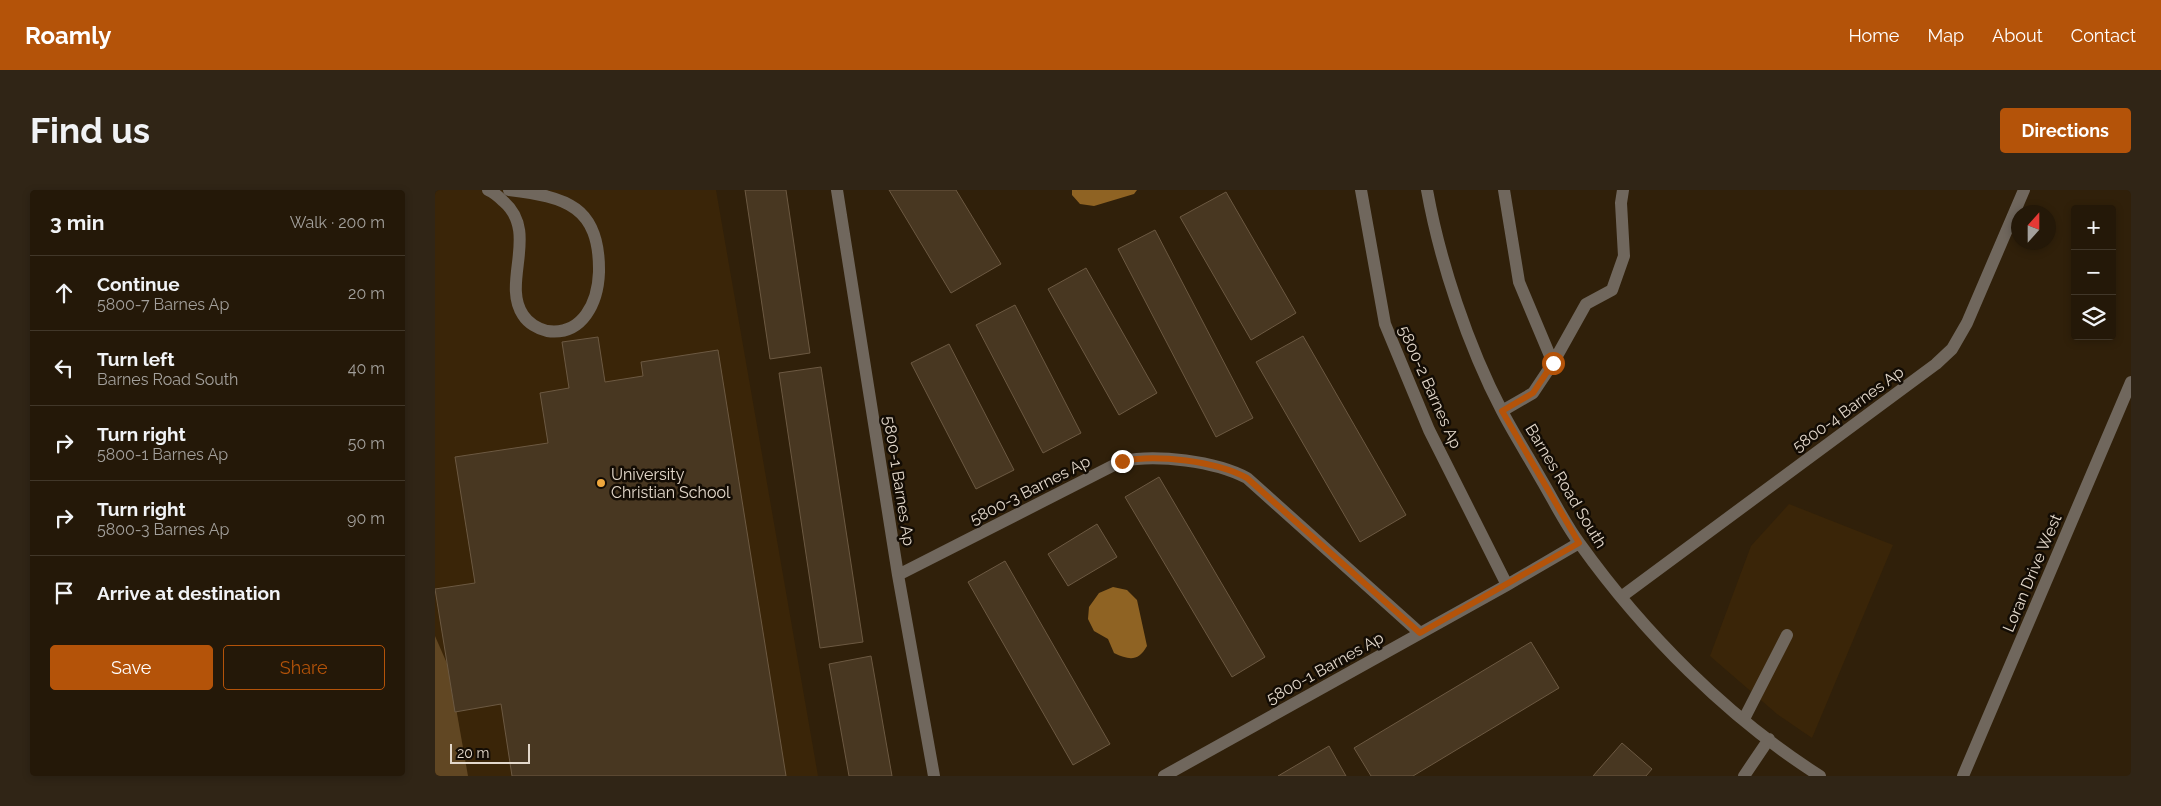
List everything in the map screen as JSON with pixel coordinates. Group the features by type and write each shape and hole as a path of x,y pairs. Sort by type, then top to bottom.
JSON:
{"street":[{"path":"494,190 511,207 519,226 517,304 524,317 539,329 555,332 572,329 582,320 598,290 597,241 591,225 583,214 567,203 544,194 509,190"},
{"name":"5800-1 Barnes Ap","path":"837,190 898,575 934,776"},
{"name":"5800-2 Barnes Ap","path":"1361,190 1385,324 1429,430 1507,585"},
{"name":"Barnes Road South","path":"1427,190 1443,261 1477,357 1502,411 1579,543 1621,597 1672,653 1726,705 1820,776"},
{"path":"1504,190 1519,282 1553,363"},
{"path":"1502,411 1533,393 1553,363 1586,304 1612,290 1624,256 1621,202 1623,190"},
{"name":"5800-4 Barnes Ap","path":"1621,597 1936,364 1952,350 1967,324 2025,190"},
{"name":"Loran Drive West","path":"1963,776 2131,382"},
{"name":"5800-3 Barnes Ap","path":"898,575 1122,461 1138,458 1163,459 1214,465 1233,470 1247,478 1420,633"},
{"name":"5800-1 Barnes Ap","path":"1164,776 1579,543"},
{"path":"1744,719 1787,635"},
{"path":"1744,776 1769,739"}],"shaded area":[{"name":"University Christian School","path":"435,190 716,190 818,776 435,776"},
{"path":"1072,190 1137,190 1134,194 1094,206 1080,204 1072,195"},
{"path":"1789,504 1893,545 1812,738 1777,714 1710,656 1751,546"},
{"path":"1113,587 1127,590 1137,600 1147,646 1137,657 1129,658 1114,653 1108,639 1094,631 1088,619 1089,607 1099,593"},
{"path":"435,636 449,668 468,776 435,776"}],"building":[{"path":"745,190 786,190 810,353 770,359"},
{"path":"889,190 956,190 1001,264 951,293"},
{"path":"1226,192 1296,313 1251,340 1180,217"},
{"path":"1155,230 1253,418 1216,437 1118,249"},
{"path":"1086,268 1157,393 1119,415 1048,289"},
{"path":"1015,305 1081,433 1043,453 976,325"},
{"path":"1303,336 1406,515 1360,542 1256,362"},
{"path":"598,337 605,382 643,376 641,362 718,350 786,776 512,776 501,704 455,712 435,589 475,583 455,457 548,443 540,393 569,388 562,342"},
{"path":"949,344 1014,470 976,489 911,363"},
{"path":"821,367 863,642 820,648 779,373"},
{"path":"1159,477 1265,657 1232,677 1125,497"},
{"path":"1097,524 1117,557 1068,586 1048,554"},
{"path":"1005,561 1110,744 1073,765 968,582"},
{"path":"1531,642 1559,688 1413,776 1371,776 1354,748"},
{"path":"871,656 892,776 849,776 829,664"},
{"path":"1622,743 1652,769 1646,776 1593,776"},
{"path":"1329,746 1346,776 1278,776"}],"place":[{"name":"University Christian School","path":"601,483"}],"route":[{"path":"1122,461 1154,458 1214,465 1233,470 1247,478 1420,633 1579,543 1502,411 1533,393 1553,363"}]}
